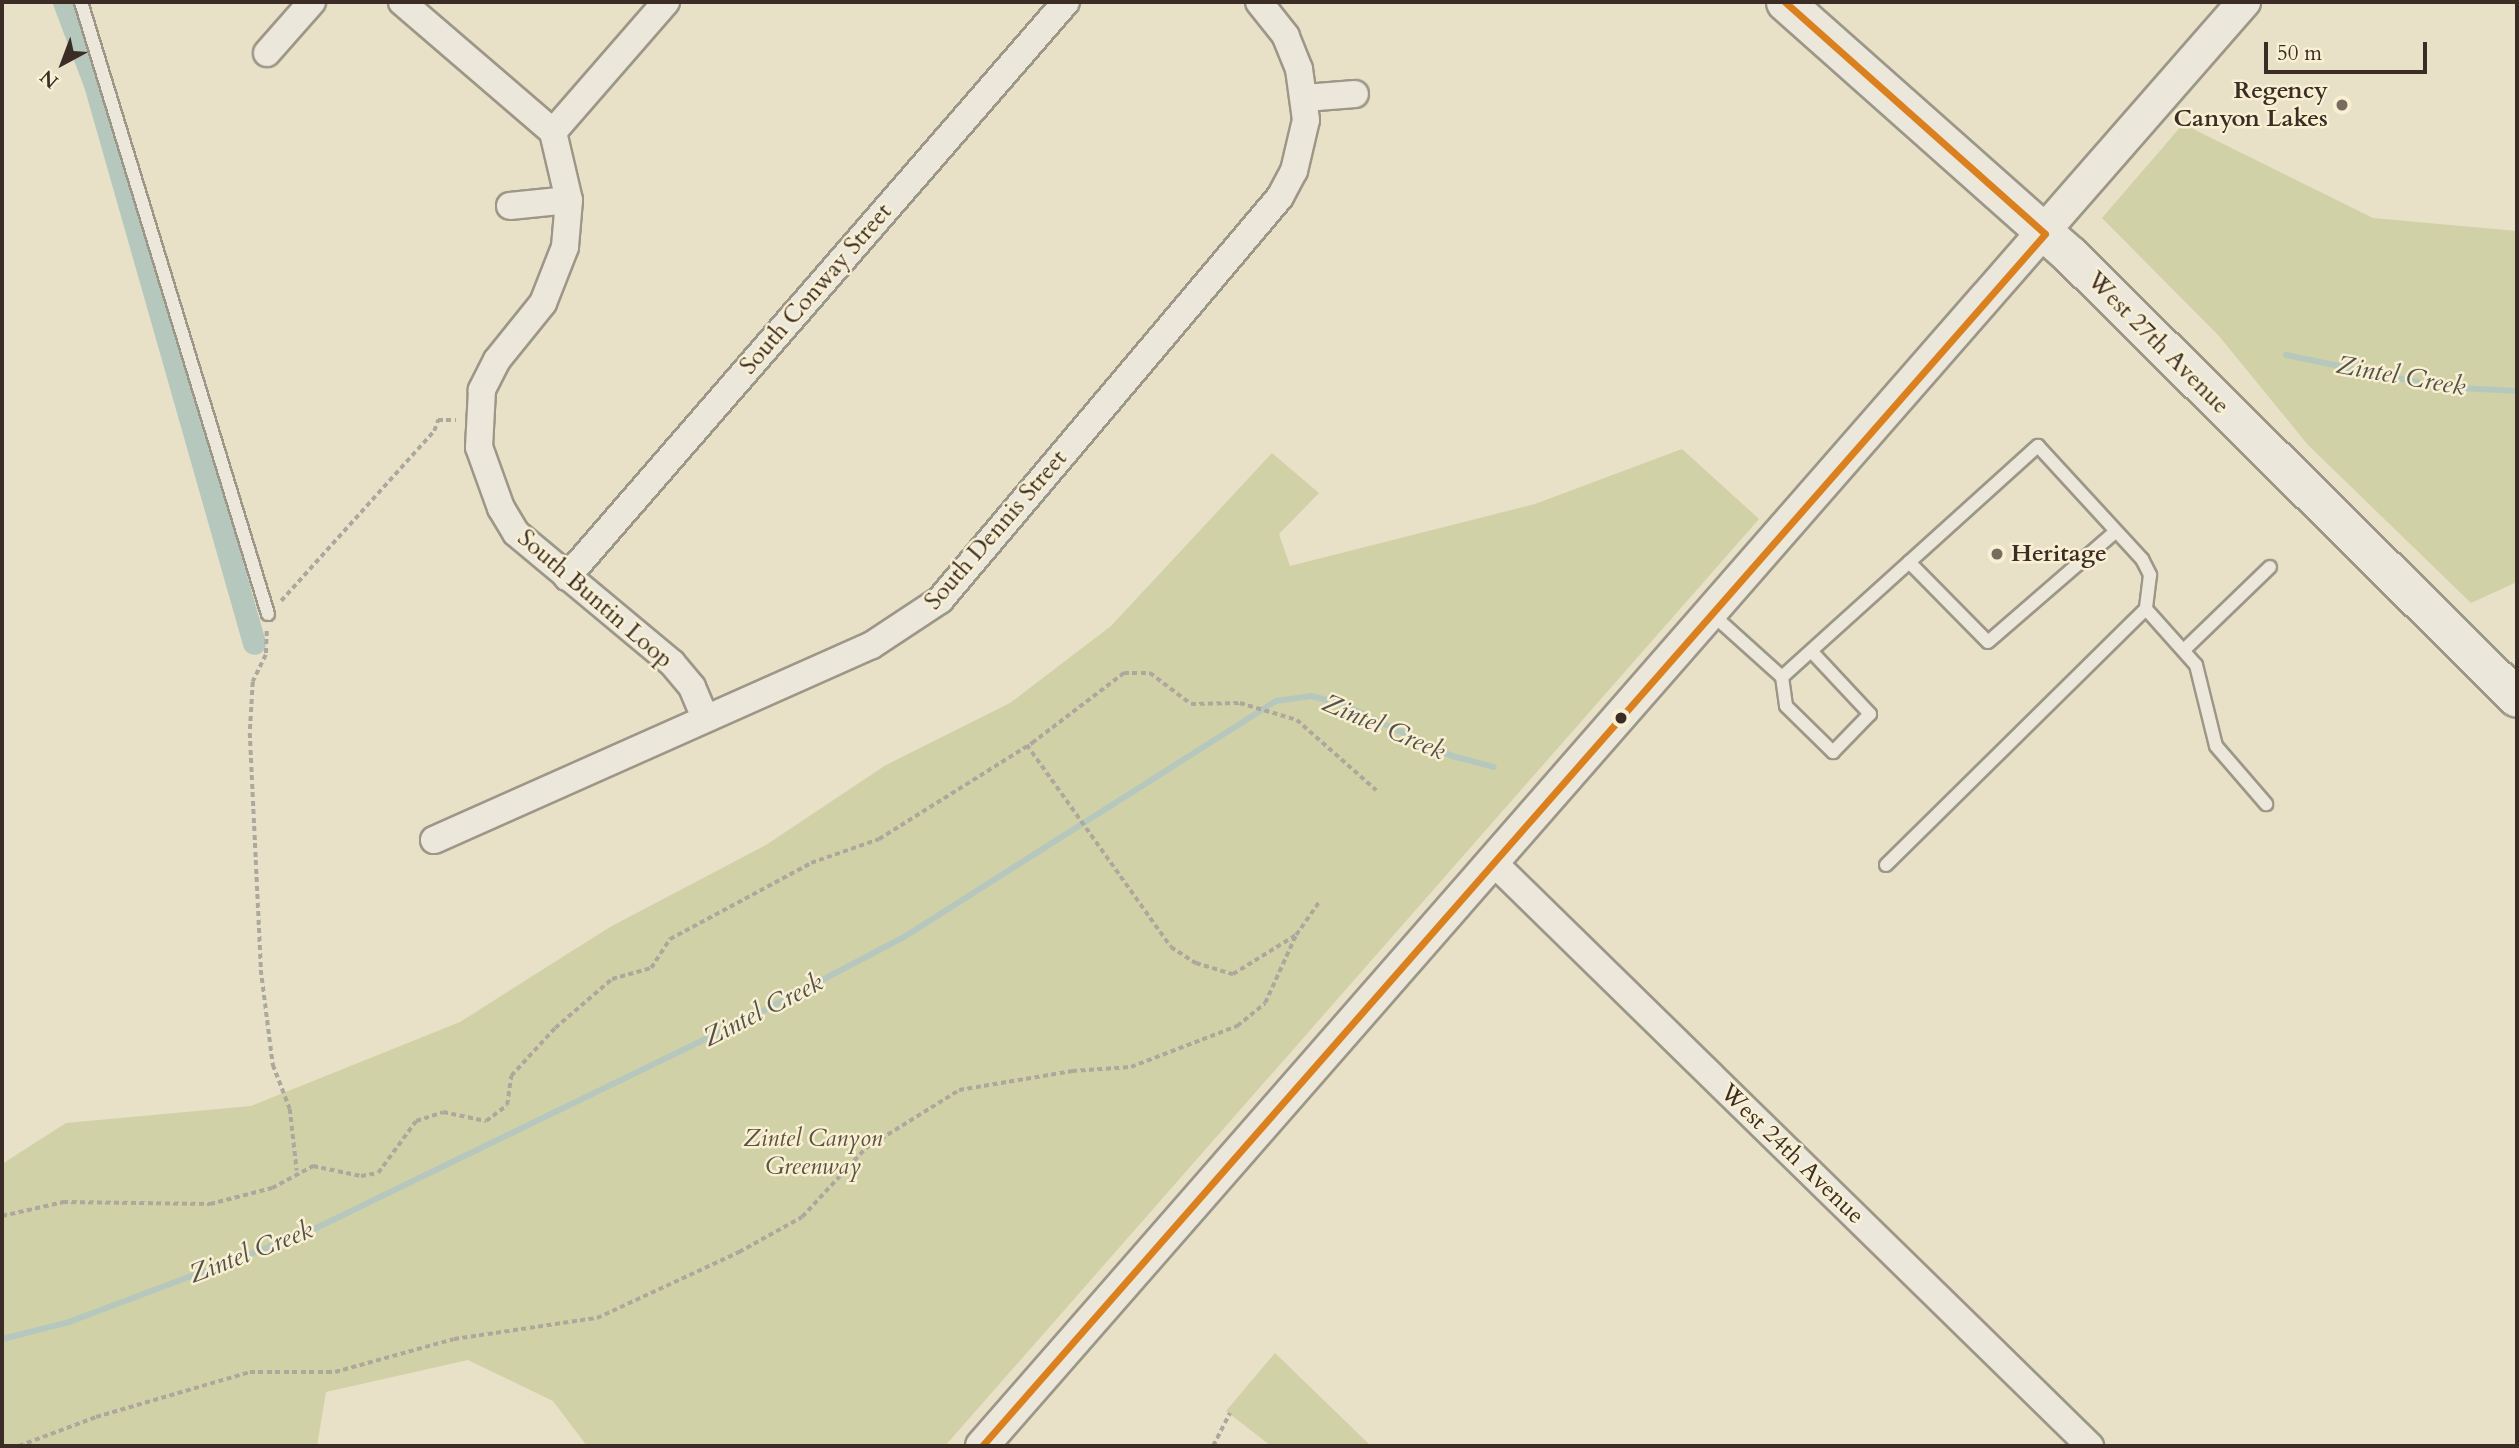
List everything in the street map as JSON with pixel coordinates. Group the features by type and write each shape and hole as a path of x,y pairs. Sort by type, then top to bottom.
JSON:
{"main road":[{"name":"West 27th Avenue","path":"1785,2 2045,234 2517,698"}],"street":[{"path":"267,53 313,2"},
{"path":"402,2 553,132 666,2"},
{"name":"South Conway Street","path":"567,577 1066,2"},
{"name":"South Dennis Street","path":"434,840 872,645 940,600 1280,197 1304,141 1305,98 1286,36 1259,2"},
{"path":"982,1446 2045,234 2244,2"},
{"path":"1305,98 1355,94"},
{"name":"South Buntin Loop","path":"553,132 569,200 565,247 543,303 497,360 482,390 479,447 501,508 516,533 672,663 692,687 705,718"},
{"path":"510,206 569,200"},
{"name":"West 24th Avenue","path":"1493,863 2090,1446"}],"lane":[{"path":"81,2 268,614"},
{"path":"1782,677 2038,446 2116,531 2150,575 2146,609 1886,865"},
{"path":"1909,562 1987,642 2116,531"},
{"path":"2185,649 2270,567"},
{"path":"2146,609 2185,649 2196,665 2216,746 2266,804"},
{"path":"1712,614 1782,677 1786,706 1833,752 1870,714 1811,651"}],"path":[{"path":"297,1171 290,1109 273,1065 261,970 250,733 253,682 266,655 268,614 434,431 438,421 479,419"},
{"path":"2,1216 63,1202 210,1204 272,1188 297,1171 313,1166 361,1176 378,1173 416,1121 443,1112 486,1121 507,1105 511,1076 555,1028 612,979 651,968 670,939 811,863 879,839 1027,745 1124,673 1150,674 1191,704 1240,703 1297,720 1376,790"},
{"path":"1027,745 1171,947 1196,963 1233,974 1296,935"},
{"path":"19,1446 96,1417 250,1372 335,1372 454,1339 597,1318 740,1252 802,1217 866,1148 959,1090 1072,1071 1131,1067 1237,1026 1265,1003 1296,935 1319,902"},
{"path":"1213,1446 1230,1413"}],"green space":[{"path":"2183,124 2373,218 2517,231 2517,582 2471,603 2308,445 2219,336 2102,218"},
{"name":"Zintel Canyon Greenway","path":"1682,449 1759,519 945,1446 587,1446 553,1401 468,1360 326,1392 317,1446 2,1446 2,1164 66,1123 251,1106 460,1022 610,927 766,845 886,765 1010,703 1111,626 1272,453 1319,493 1279,534 1290,566 1535,504"},
{"path":"1275,1353 1371,1446 1271,1446 1226,1411"}],"waterway":[{"path":"64,2 95,84 254,643"},
{"name":"Zintel Creek","path":"2286,355 2441,387 2517,391"},
{"name":"Zintel Creek","path":"2,1339 69,1322 308,1232 753,1016 904,937 1276,701 1311,696 1340,703 1452,756 1494,767"}],"transit line":[{"path":"1785,2 2045,234"},
{"path":"982,1446 2045,234"}],"place":[{"name":"Regency Canyon Lakes","path":"2342,105"},
{"name":"Heritage","path":"1997,554"}]}
